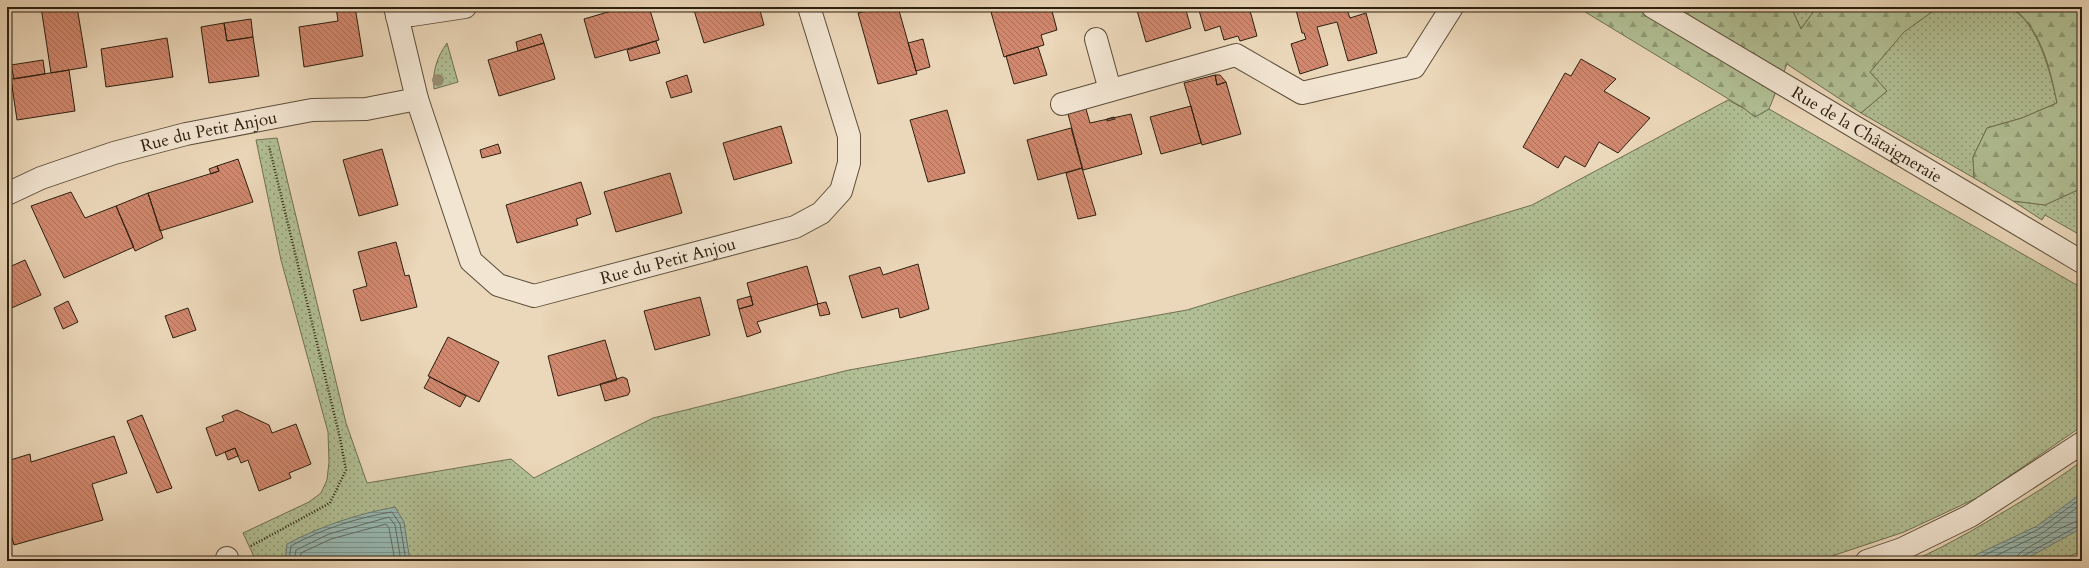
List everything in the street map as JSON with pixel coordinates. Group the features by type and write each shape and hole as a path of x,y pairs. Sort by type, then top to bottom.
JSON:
{"street":[{"name":"Rue du Petit Anjou","path":"465,7 412,15 396,11 418,99 471,261 498,285 534,296 795,227 821,213 841,191 849,162 849,136 809,7"},
{"path":"1062,104 1236,55 1302,93 1414,67 1452,7"},
{"name":"Rue de la Châtaigneraie","path":"1653,7 2082,262"},
{"path":"1096,39 1110,90"},
{"name":"Rue du Petit Anjou","path":"7,194 41,178 114,153 186,134 312,110 366,109 418,99"},
{"path":"1867,561 1902,549 1970,516 2082,443"}],"path":[{"path":"228,559 287,528 330,503 346,470 340,438 264,119"}],"green space":[{"path":"1577,7 1791,7 1801,29 1814,11 1820,7 1939,7 1904,32 1870,72 1887,91 1861,113 1787,64 1769,109 1755,117 1745,109"},
{"path":"1791,7 1820,7 1814,11 1801,29"},
{"path":"1939,7 2004,7 2009,8 2019,14 2028,24 2042,50 2057,103 2022,118 1987,128 1973,157 1974,178 1861,113 1887,91 1870,72 1904,31"},
{"path":"2008,7 2082,7 2082,188 2045,205 2013,201 1974,178 1973,157 1987,128 2022,118 2057,103 2049,68 2035,34 2021,15"},
{"path":"447,43 458,82 434,89 436,65 440,54"},
{"path":"1728,100 1745,109 1755,117 1769,109 2082,288 2082,426 1979,497 1904,532 1817,561 256,561 243,533 309,502 321,493 327,480 329,462 328,432 281,260 256,140 277,138 346,423 367,483 511,459 534,478 653,418 849,370 1187,310 1532,205"},
{"path":"2082,188 2082,236 2045,215 2042,220 2013,201 2045,205"},
{"path":"2082,461 2082,535 2077,538 2080,552 2058,561 1911,561 1971,531 2042,489"}],"water":[{"path":"2082,493 2082,528 2022,561 1963,561 2037,526"},
{"path":"395,507 404,522 410,561 285,561 287,544 340,521"}],"building":[{"path":"41,7 77,7 87,67 51,73"},
{"path":"336,7 355,7 363,56 304,67 299,27 338,21"},
{"path":"625,7 649,7 659,40 595,58 584,19"},
{"path":"693,7 759,7 764,25 704,43"},
{"path":"861,7 898,7 917,74 878,84 858,13 863,12"},
{"path":"1010,7 1051,7 1057,30 1041,35 1044,45 1004,57 991,12"},
{"path":"1136,7 1185,7 1191,28 1146,42"},
{"path":"1198,7 1249,7 1257,36 1240,41 1238,36 1224,40 1220,26 1205,31"},
{"path":"1298,7 1346,7 1350,18 1366,13 1377,53 1348,61 1337,22 1317,27 1328,65 1300,74 1291,44 1306,39 1304,33 1302,33 1296,10 1299,9"},
{"path":"251,19 253,37 227,41 224,23"},
{"path":"224,23 227,41 253,37 259,76 209,83 201,27"},
{"path":"541,34 544,43 518,51 516,42"},
{"path":"167,38 173,77 106,87 101,49"},
{"path":"923,39 930,67 916,71 908,43"},
{"path":"656,41 660,53 630,61 627,50"},
{"path":"544,43 555,79 499,96 488,60"},
{"path":"1038,47 1047,75 1014,84 1006,56"},
{"path":"1581,59 1616,79 1604,91 1650,118 1618,153 1599,142 1585,167 1565,156 1558,168 1523,147 1565,73 1571,76"},
{"path":"43,60 45,74 14,79 11,65"},
{"path":"69,70 75,111 17,120 11,79"},
{"path":"687,75 692,92 671,98 666,82"},
{"path":"1215,75 1220,75 1226,82 1217,85"},
{"path":"1215,75 1217,85 1226,82 1241,134 1202,145 1184,83"},
{"path":"1191,106 1201,143 1161,154 1150,117"},
{"path":"1086,109 1090,123 1131,114 1142,154 1083,170 1068,114"},
{"path":"947,110 965,173 928,182 910,120"},
{"path":"1114,117 1115,119 1107,121 1107,119"},
{"path":"781,126 792,163 734,180 723,143"},
{"path":"1071,128 1082,168 1038,180 1027,140"},
{"path":"498,144 501,153 482,158 480,150"},
{"path":"382,149 398,205 359,216 343,160"},
{"path":"238,159 253,202 160,231 148,193 219,171 217,166"},
{"path":"217,166 219,171 211,174 209,169"},
{"path":"1082,168 1096,215 1078,219 1066,173"},
{"path":"670,173 682,213 616,232 604,192"},
{"path":"581,182 591,214 576,219 578,225 517,243 506,205"},
{"path":"71,192 85,218 116,206 134,247 64,278 31,206"},
{"path":"148,193 163,238 135,251 116,206"},
{"path":"396,242 405,276 409,275 417,307 361,321 353,290 367,286 358,252"},
{"path":"25,260 41,295 7,310 7,268"},
{"path":"918,264 929,309 900,318 898,308 862,318 849,276 880,267 883,275"},
{"path":"807,266 818,304 757,322 761,332 747,337 739,309 753,305 747,283"},
{"path":"751,296 753,305 739,309 737,300"},
{"path":"700,297 710,335 655,350 644,311"},
{"path":"68,301 78,322 63,329 54,308"},
{"path":"826,302 830,314 820,316 817,304"},
{"path":"188,308 196,330 173,338 165,316"},
{"path":"448,337 499,362 479,402 428,376"},
{"path":"605,340 617,380 558,396 548,356"},
{"path":"430,377 466,396 460,407 424,388"},
{"path":"623,377 627,379 630,391 628,395 605,401 600,384"},
{"path":"237,410 269,425 272,433 296,424 311,464 289,473 291,478 259,491 248,460 241,463 235,448 216,456 206,428 224,421 222,416"},
{"path":"142,415 172,488 157,493 127,421"},
{"path":"114,436 127,473 92,484 103,520 14,545 7,521 7,461 30,454 31,462"},
{"path":"235,448 238,456 228,460 225,452"}]}
